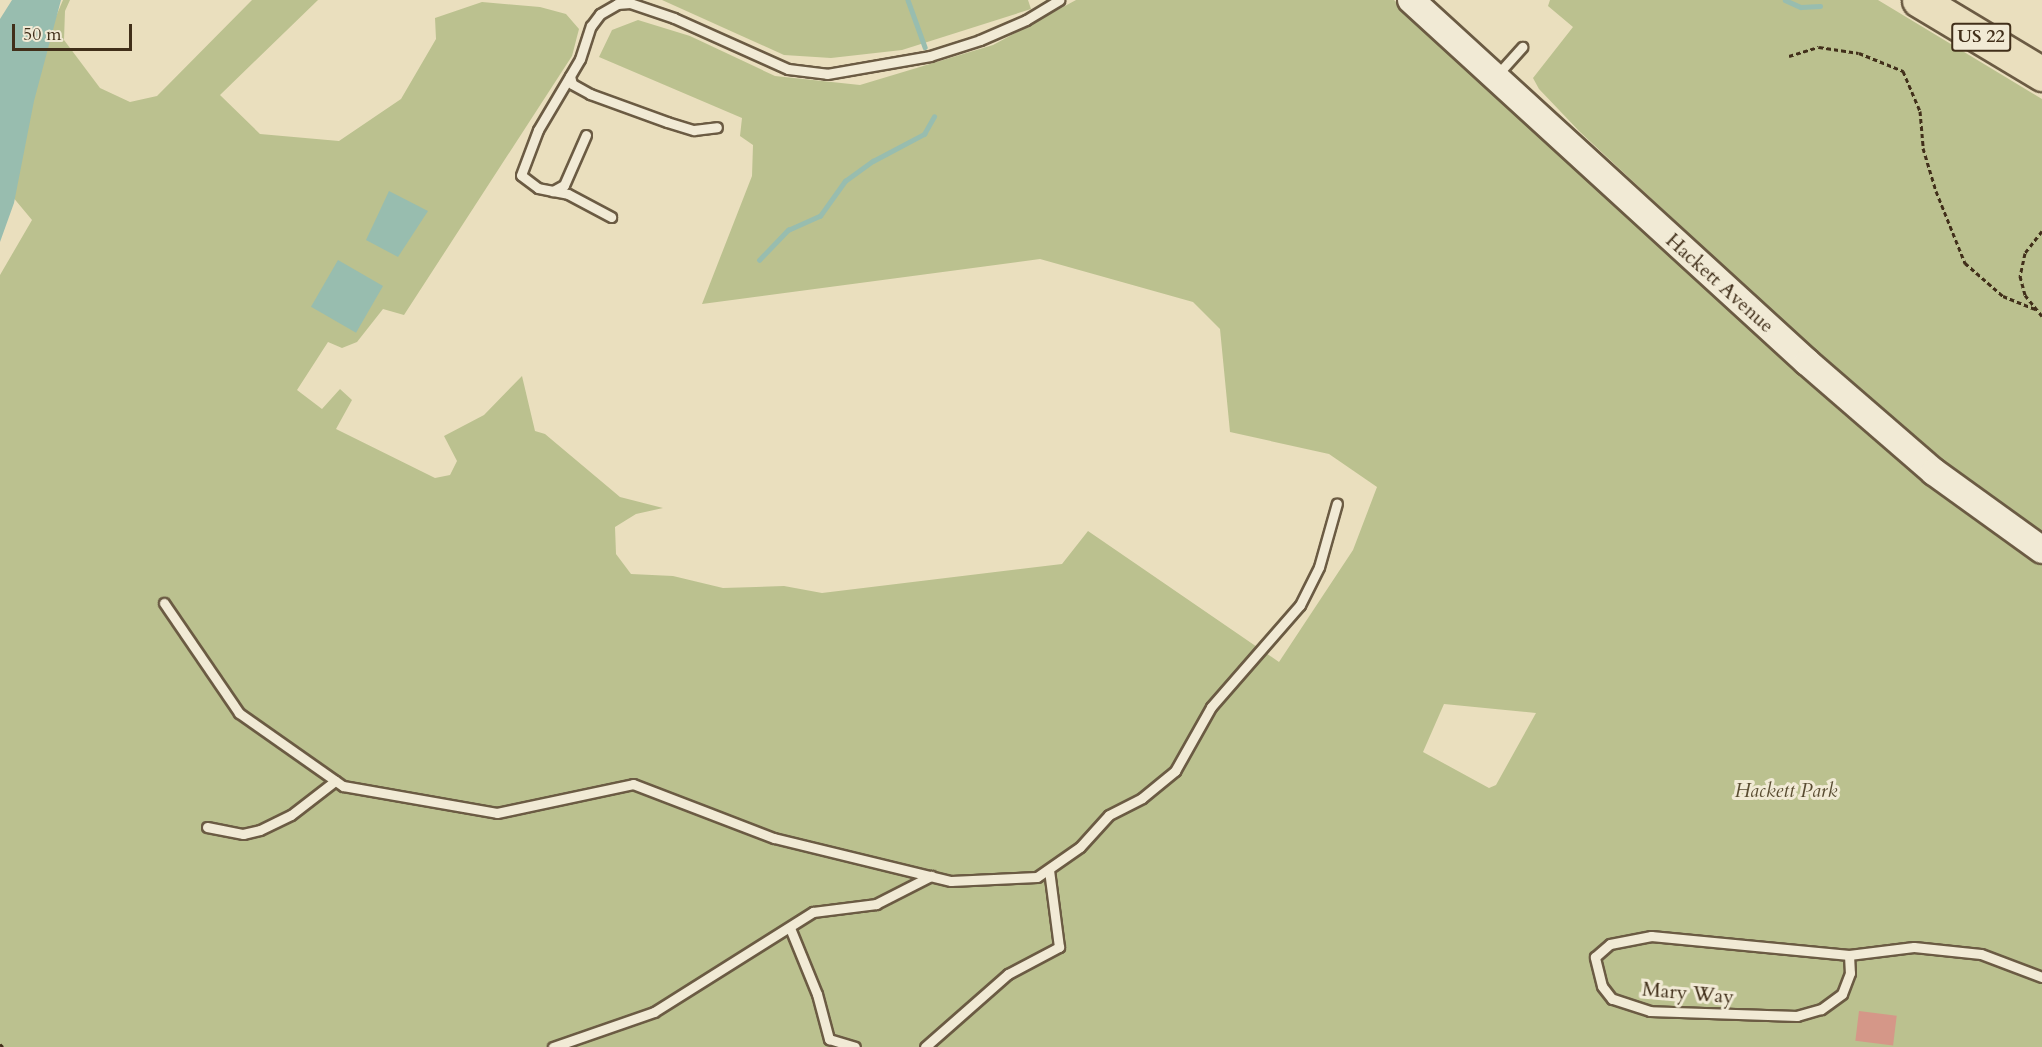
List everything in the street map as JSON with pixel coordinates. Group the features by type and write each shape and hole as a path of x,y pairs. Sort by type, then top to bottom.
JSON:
{"highway":[{"name":"US 22","path":"1919,0 2042,74"},
{"name":"US 22","path":"1956,0 2042,53"}],"main road":[{"name":"Hackett Avenue","path":"1411,0 1826,378 1934,472 2042,550"}],"lane":[{"path":"611,218 568,194 526,181 521,167 570,76 591,26 600,14 617,4 630,3 674,18 788,69 827,74 919,59 980,40 1026,20 1059,0"},
{"path":"1496,77 1522,47"},
{"path":"570,76 572,84 590,94 668,122 694,130 717,127"},
{"path":"553,191 564,184 586,135"},
{"path":"164,603 239,713 343,786 497,813 633,784 774,838 951,881 1037,877 1080,847 1108,815 1142,798 1175,771 1211,707 1300,605 1319,567 1337,503"},
{"path":"207,827 243,834 260,830 291,814 335,781"},
{"path":"925,1047 1008,974 1059,946 1059,917 1049,870"},
{"path":"553,1047 654,1012 813,912 876,904 930,876"},
{"path":"790,928 817,994 829,1039 855,1047"},
{"name":"Mary Way","path":"1849,955 1850,973 1842,994 1821,1009 1797,1016 1650,1011 1626,1005 1612,999 1602,986 1595,957 1610,944 1651,936 1849,955 1914,947 1981,954 2042,977"}],"path":[{"path":"1789,56 1819,47 1859,54 1903,71 1920,111 1923,148 1936,191 1965,263 2003,296 2037,310"},
{"path":"2042,231 2025,253 2020,276 2025,295 2042,316"}],"green space":[{"name":"Hackett Park","path":"63,0 70,0 65,11 64,40 100,88 130,102 157,96 252,0 318,0 220,95 260,134 339,141 401,99 436,39 435,18 482,2 540,7 566,14 579,29 572,56 404,315 383,309 357,342 342,348 328,342 297,390 322,409 340,389 352,400 336,429 435,478 450,475 457,461 444,436 484,415 522,376 535,431 545,434 620,497 663,508 636,514 615,527 616,554 631,574 673,576 723,588 784,586 822,593 1062,564 1088,531 1279,662 1353,550 1377,487 1329,454 1230,432 1220,329 1193,302 1040,259 702,304 752,176 753,145 740,136 742,118 599,57 612,30 638,20 690,36 775,76 860,85 993,45 1076,0 1394,0 1802,377 1891,450 2042,550 2042,1047 0,1047 0,275 32,220 7,190 51,28","holes":["1444,704 1536,713 1496,785 1489,788 1423,752"]},
{"path":"662,0 1028,0 1031,9 902,50 831,58 784,55"},
{"path":"1550,0 1878,0 2042,99 2042,532 1953,468 1813,349 1580,132 1539,89 1533,78 1573,27 1548,6"}],"shaded area":[{"path":"12,0 61,0 34,101 14,203 0,242 0,19"},
{"path":"389,191 428,211 398,257 366,240"},
{"path":"338,260 383,286 356,333 311,307"}],"building":[{"path":"1859,1011 1897,1016 1893,1045 1855,1041"}],"waterway":[{"path":"908,0 925,47"},
{"path":"1785,0 1801,7 1820,6"},
{"path":"759,260 788,230 820,216 845,181 873,161 924,134 934,117"}]}
